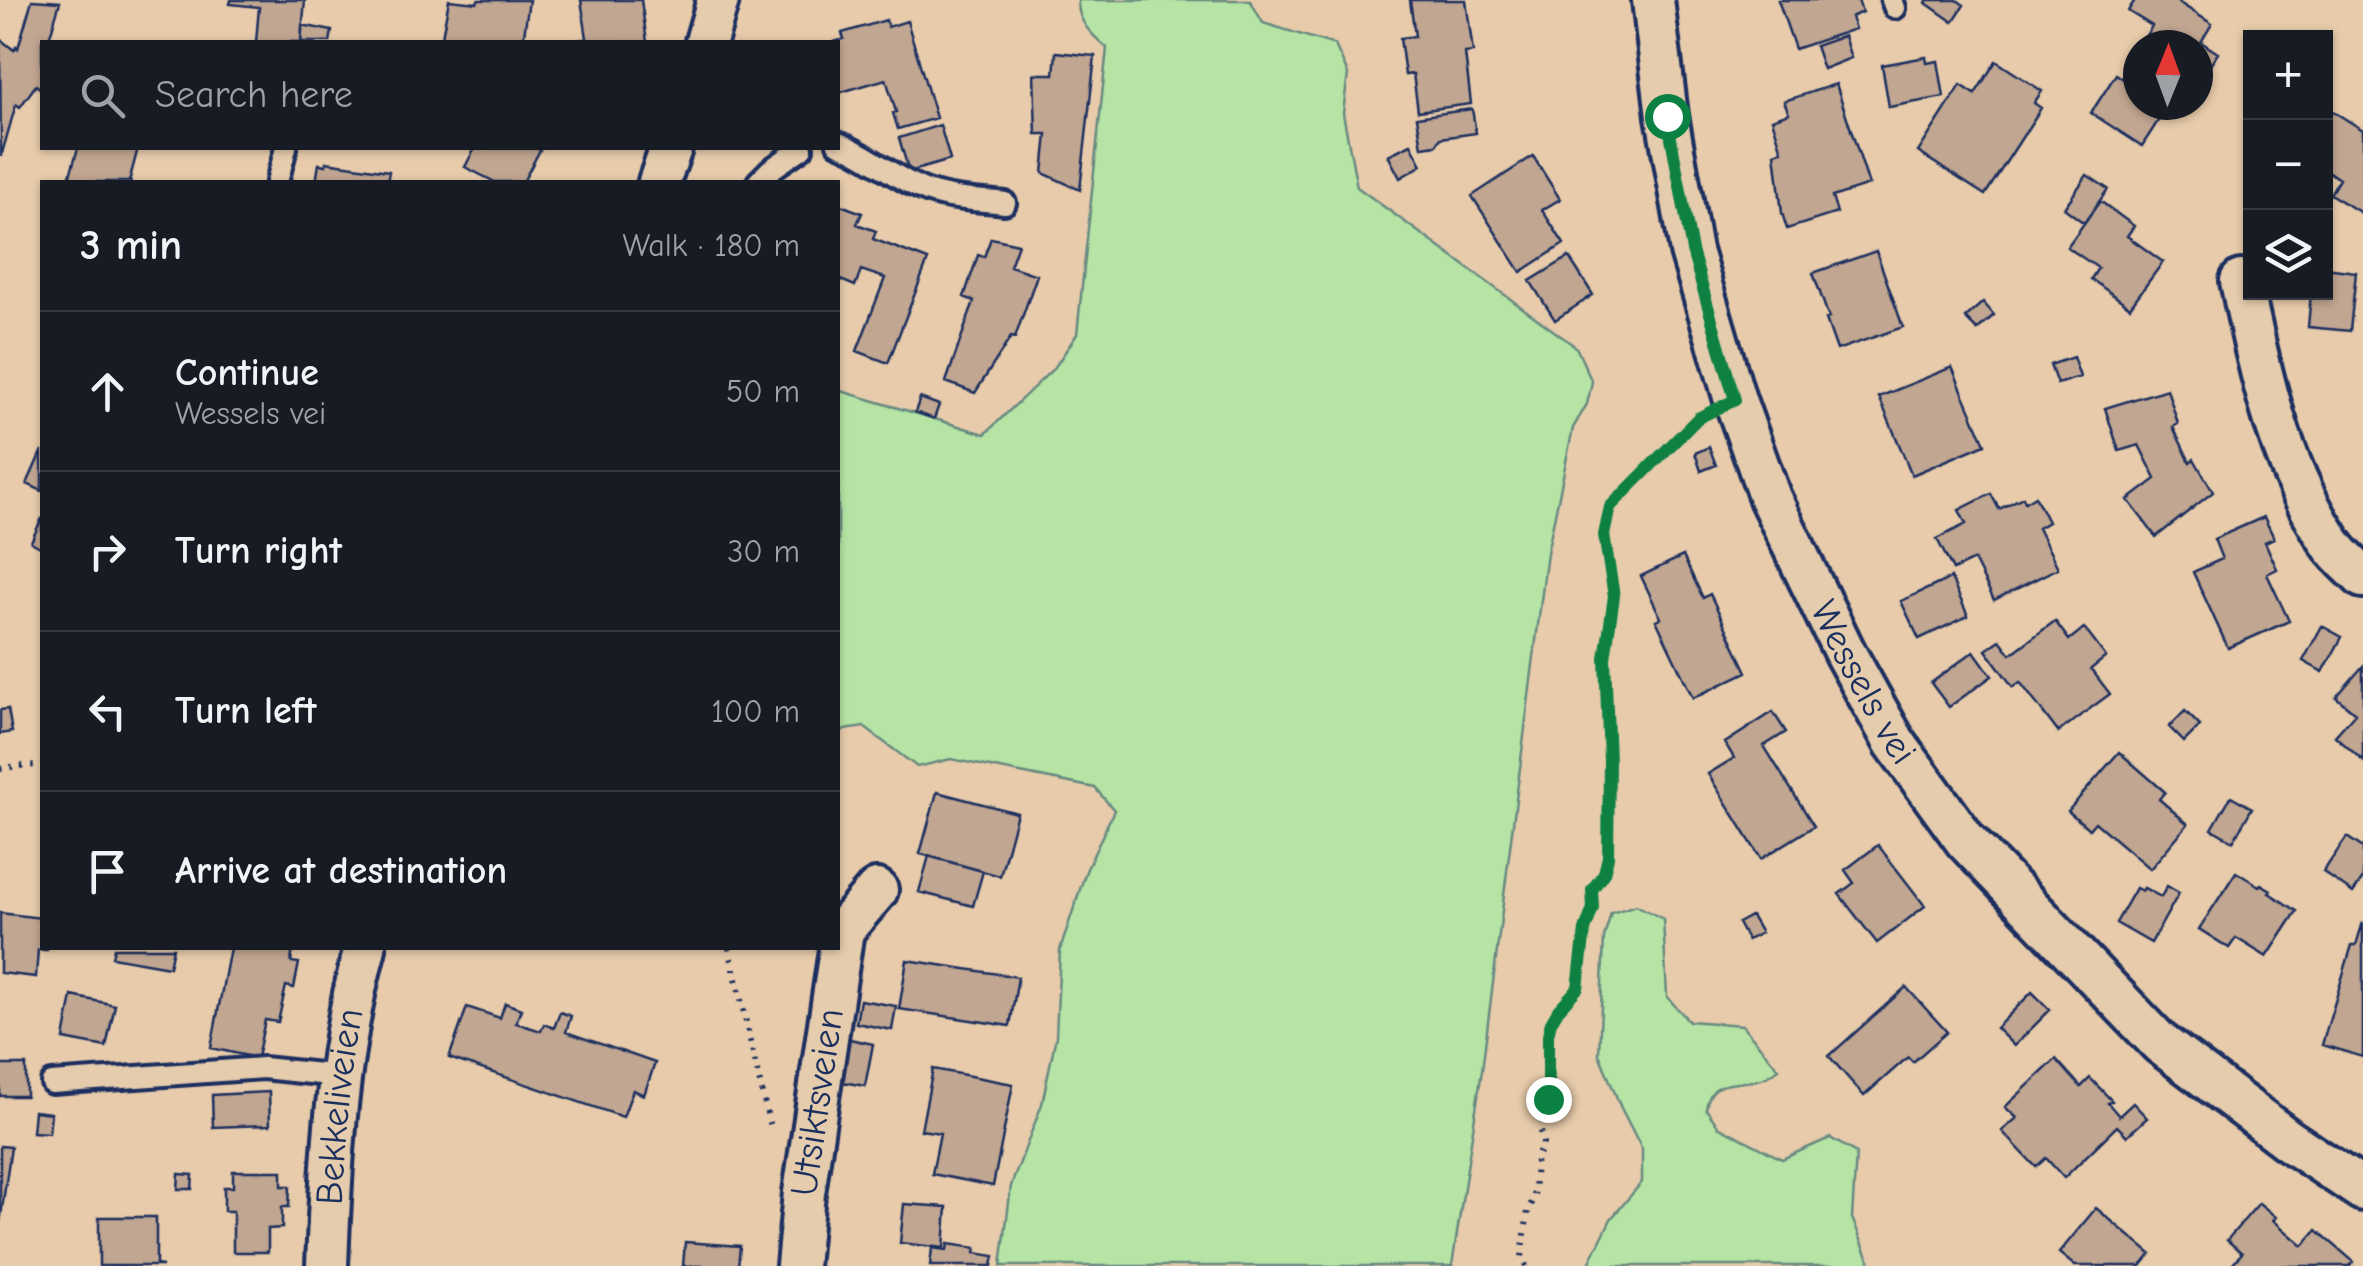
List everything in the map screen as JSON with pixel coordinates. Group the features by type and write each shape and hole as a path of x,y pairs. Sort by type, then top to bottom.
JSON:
{"street":[{"path":"707,40 718,0"},
{"name":"Wessels vei","path":"1653,0 1667,116 1692,251 1735,400 1770,498 1845,653 1896,743 1966,841 2160,1043 2288,1140 2363,1190"},
{"path":"659,180 669,150"},
{"path":"2240,281 2263,383 2290,462 2333,546 2363,577"},
{"name":"Utsiktsveien","path":"840,944 842,930 877,890"},
{"name":"Bekkeliveien","path":"326,1266 339,1076 352,996 365,950"},
{"name":"Utsiktsveien","path":"798,1266 806,1174 839,950"}],"lane":[{"path":"840,144 930,193 1006,203"},
{"path":"278,180 286,150"},
{"path":"760,180 799,150"},
{"path":"52,1083 263,1068 339,1076"}],"path":[{"path":"1526,1266 1523,1244 1550,1093 1551,1022 1578,988 1585,930 1593,908 1592,890 1604,873 1608,857 1605,658 1614,596 1604,535 1610,507 1698,418 1735,400"},
{"path":"0,769 40,765"},
{"path":"728,950 772,1137"}],"green space":[{"path":"1078,0 1250,0 1263,23 1335,45 1348,74 1343,113 1357,187 1576,347 1592,382 1587,404 1573,428 1547,553 1482,1070 1452,1266 1001,1266 1011,1186 1042,1104 1056,1036 1060,950 1086,871 1114,810 1095,788 951,759 917,767 864,727 840,731 840,391 985,434 1055,367 1077,334 1107,48 1083,21"},
{"path":"1636,905 1663,919 1667,997 1689,1021 1742,1025 1779,1069 1760,1079 1717,1088 1706,1109 1718,1126 1782,1159 1830,1138 1856,1153 1852,1218 1872,1266 1588,1266 1611,1219 1642,1182 1642,1149 1599,1054 1604,938 1611,913"}],"building":[{"path":"32,0 60,2 49,40 40,40 40,88 36,85 20,107 16,104 1,157 0,39 14,50 18,48"},
{"path":"231,0 305,0 301,40 256,40 259,7 230,4"},
{"path":"449,0 529,0 523,40 441,40"},
{"path":"581,0 641,0 647,40 578,40 587,38"},
{"path":"1410,0 1466,0 1473,52 1465,53 1471,104 1418,111 1413,74 1405,75 1400,38 1415,36"},
{"path":"1778,0 1858,0 1862,12 1851,17 1855,29 1795,49"},
{"path":"1957,0 1964,5 1953,22 1926,3"},
{"path":"2135,0 2175,0 2212,24 2208,30 2149,30 2152,26 2128,11"},
{"path":"886,20 888,27 907,21 936,118 898,129 886,79 840,92 842,33"},
{"path":"302,25 332,31 330,40 301,40"},
{"path":"1844,36 1851,58 1823,69 1815,46"},
{"path":"1056,52 1095,56 1080,190 1043,173 1047,134 1036,134 1034,74 1054,74"},
{"path":"1926,57 1927,63 1938,61 1944,97 1889,107 1882,65"},
{"path":"1996,61 2042,91 2034,103 2041,108 1985,195 1918,152 1961,85 1975,94"},
{"path":"2116,74 2123,79 2123,120 2159,120 2142,146 2091,113"},
{"path":"1836,84 1869,185 1832,197 1837,213 1787,229 1775,153 1782,151 1772,119 1789,113 1784,101"},
{"path":"1472,109 1476,133 1441,138 1436,145 1422,147 1417,117"},
{"path":"2333,111 2363,130 2363,214 2333,196 2339,179 2333,175"},
{"path":"940,125 950,160 909,172 899,138"},
{"path":"1411,144 1422,165 1400,178 1388,155"},
{"path":"77,150 137,150 130,180 69,180"},
{"path":"474,150 540,150 524,180 491,180 465,167"},
{"path":"1533,156 1560,199 1542,210 1564,244 1521,272 1472,196"},
{"path":"319,164 389,171 387,180 316,180"},
{"path":"2087,175 2108,189 2084,223 2064,208"},
{"path":"2100,201 2134,226 2127,236 2163,262 2130,307 2091,279 2098,268 2067,247"},
{"path":"840,205 862,213 857,224 876,231 873,239 928,260 888,363 857,351 885,278 861,270 855,286 840,280"},
{"path":"991,238 1018,244 1010,266 1037,275 1015,338 1011,337 975,393 946,382 974,301 964,297 978,255 984,257"},
{"path":"1876,251 1903,327 1837,350 1813,273"},
{"path":"1569,257 1593,295 1555,320 1530,281"},
{"path":"2333,269 2356,272 2350,331 2308,327 2310,300 2333,300"},
{"path":"1983,302 1994,315 1977,330 1965,318"},
{"path":"2073,357 2080,377 2057,384 2050,365"},
{"path":"1952,367 1985,444 1912,475 1879,397"},
{"path":"2167,389 2178,424 2173,427 2190,462 2194,459 2213,492 2156,537 2128,500 2156,479 2139,445 2119,451 2105,408"},
{"path":"920,398 939,405 934,419 915,412"},
{"path":"1709,447 1716,465 1701,471 1695,453"},
{"path":"40,455 40,490 27,484"},
{"path":"1991,494 1999,509 2023,497 2025,502 2035,496 2048,522 2038,528 2058,568 1994,600 1974,560 1953,570 1937,539 1966,524 1959,510"},
{"path":"2264,517 2274,538 2265,542 2277,569 2267,574 2289,621 2228,648 2193,572 2222,559 2214,539"},
{"path":"40,522 40,547 31,542"},
{"path":"1683,556 1703,598 1710,594 1747,672 1693,698 1656,620 1661,618 1641,576"},
{"path":"1951,578 1968,616 1919,639 1901,601"},
{"path":"2055,621 2069,640 2084,628 2106,657 2091,669 2110,694 2058,732 2020,682 2013,687 1986,650 2000,640 2011,654"},
{"path":"2322,626 2342,637 2323,672 2303,661"},
{"path":"1974,651 1992,676 1949,707 1931,683"},
{"path":"2363,666 2363,761 2335,736 2355,713 2336,697"},
{"path":"8,709 12,732 0,734 0,710"},
{"path":"2185,711 2200,726 2184,742 2169,727"},
{"path":"1773,712 1786,732 1764,746 1814,826 1761,859 1708,774 1734,758 1725,743"},
{"path":"2119,752 2165,792 2159,799 2188,824 2150,869 2095,822 2089,829 2068,811"},
{"path":"937,792 1017,813 1000,876 920,854"},
{"path":"2231,796 2252,808 2233,841 2212,829"},
{"path":"2347,837 2363,848 2363,878 2353,893 2323,872"},
{"path":"1878,845 1925,906 1877,943 1839,894 1854,883 1845,870"},
{"path":"929,856 983,871 973,906 919,892"},
{"path":"2236,872 2271,890 2269,893 2297,911 2267,957 2236,938 2229,948 2199,929"},
{"path":"2167,886 2179,893 2151,943 2116,923 2136,888 2161,897"},
{"path":"0,913 40,918 36,977 0,973"},
{"path":"1751,916 1761,933 1747,940 1738,923"},
{"path":"2363,922 2363,1057 2322,1045 2352,945 2356,945"},
{"path":"114,950 173,950 169,967 112,957"},
{"path":"230,950 293,950 291,962 299,963 294,988 286,986 278,1022 265,1020 257,1058 211,1048"},
{"path":"907,960 1018,977 1010,1026 899,1009"},
{"path":"1906,987 1947,1032 1913,1062 1908,1057 1864,1096 1829,1056"},
{"path":"2032,992 2050,1010 2014,1046 1996,1028"},
{"path":"72,996 115,1005 106,1047 64,1039"},
{"path":"860,1000 896,1006 892,1030 856,1023"},
{"path":"505,1003 521,1009 516,1023 541,1031 544,1024 554,1028 560,1012 571,1016 566,1032 655,1063 644,1095 633,1090 623,1117 449,1058 467,1007 500,1018"},
{"path":"845,1038 873,1044 865,1086 837,1081"},
{"path":"2056,1059 2081,1087 2090,1078 2112,1101 2108,1103 2119,1116 2133,1103 2147,1118 2127,1136 2117,1126 2064,1178 2046,1158 2036,1167 2002,1131 2017,1118 2005,1107"},
{"path":"0,1065 26,1065 26,1096 0,1096"},
{"path":"933,1069 1013,1084 993,1186 932,1174 940,1133 921,1130"},
{"path":"269,1092 270,1125 213,1127 212,1095"},
{"path":"34,1111 51,1113 49,1133 32,1132"},
{"path":"0,1146 11,1147 0,1223"},
{"path":"233,1171 282,1171 282,1186 290,1186 289,1207 282,1207 282,1228 268,1229 268,1252 233,1252 233,1211 224,1211 224,1187 233,1187"},
{"path":"179,1174 193,1175 192,1189 178,1189"},
{"path":"2259,1203 2303,1246 2317,1230 2354,1262 2350,1266 2230,1266 2242,1253 2227,1240"},
{"path":"904,1204 947,1207 944,1248 900,1243"},
{"path":"2096,1208 2151,1254 2141,1266 2075,1266 2059,1253"},
{"path":"99,1217 156,1217 156,1265 163,1266 99,1266"},
{"path":"685,1242 740,1246 738,1266 683,1266"},
{"path":"948,1244 976,1248 975,1253 994,1256 992,1266 930,1266 932,1248 947,1250"}],"route":[{"path":"1548,1099 1551,1022 1578,988 1585,930 1593,908 1592,890 1604,873 1608,857 1605,658 1614,596 1604,535 1610,507 1698,418 1735,400 1692,251 1667,116"}]}
